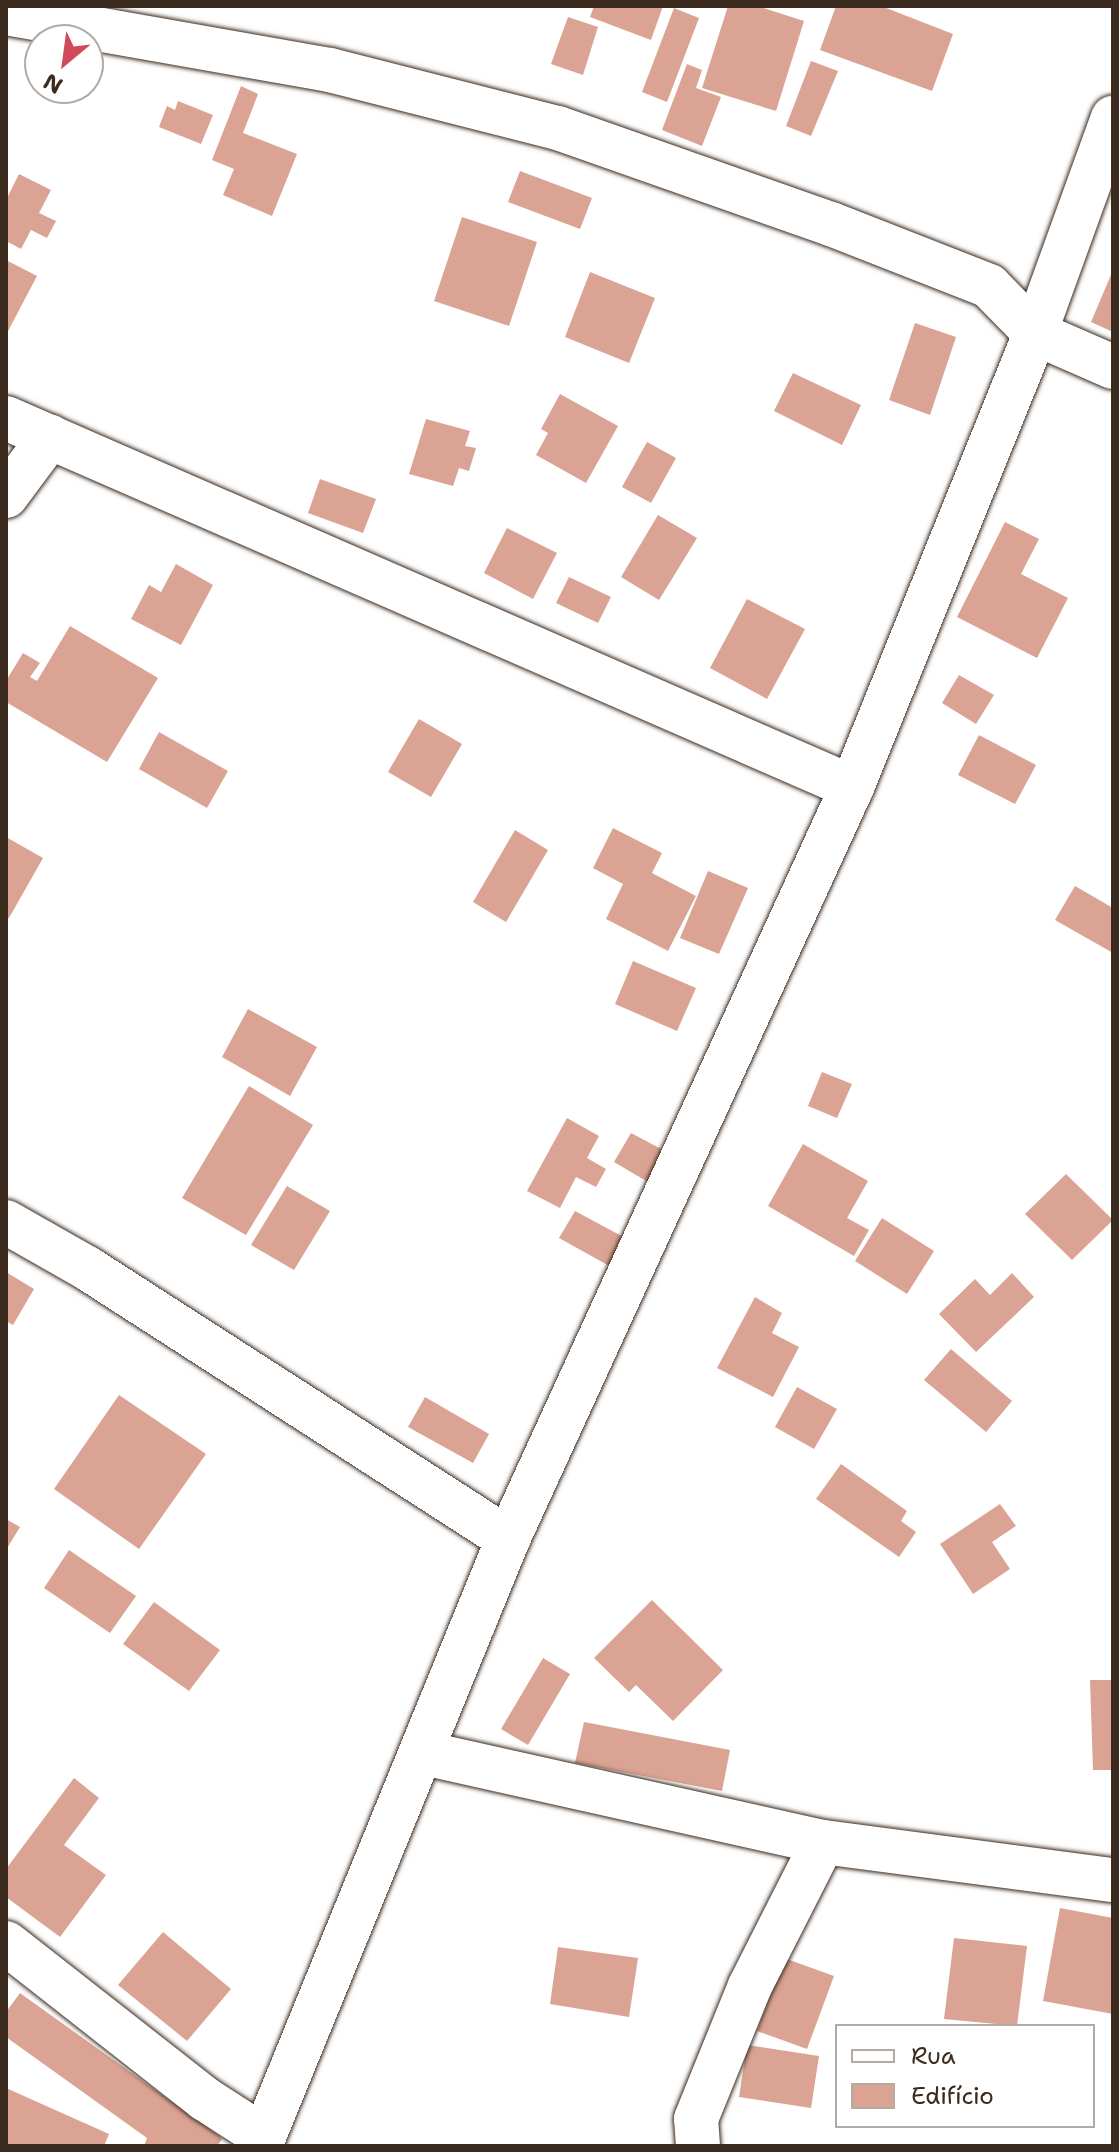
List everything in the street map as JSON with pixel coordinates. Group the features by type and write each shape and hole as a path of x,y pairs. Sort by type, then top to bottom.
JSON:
{"street":[{"path":"6,13 330,70 558,128 831,224 989,286 1035,333 1113,367"},
{"path":"6,1943 262,2142 424,1753 508,1539 852,787 1035,333 1113,118"},
{"path":"6,418 852,787"},
{"path":"6,496 50,437"},
{"path":"6,1222 87,1268 508,1539"},
{"path":"424,1753 823,1842 1113,1880"},
{"path":"698,2146 696,2119 750,1986 823,1842"}],"building":[{"path":"594,6 663,6 651,40 590,17"},
{"path":"728,6 757,6 804,21 776,111 702,88"},
{"path":"836,6 881,6 953,34 932,91 820,50"},
{"path":"674,8 699,18 667,102 642,92"},
{"path":"568,17 598,27 583,75 551,64"},
{"path":"811,61 838,71 811,136 786,126"},
{"path":"687,64 702,70 696,88 721,97 702,146 662,130"},
{"path":"241,86 258,94 243,133 297,154 272,216 223,195 234,169 212,160"},
{"path":"178,101 213,115 201,144 159,127 167,106 175,110"},
{"path":"520,171 592,198 580,229 508,202"},
{"path":"19,174 51,190 39,213 56,221 47,238 31,230 21,249 6,241 6,200"},
{"path":"462,217 537,242 509,326 434,301"},
{"path":"6,260 37,276 6,335"},
{"path":"1113,270 1113,332 1091,322"},
{"path":"590,272 655,298 629,363 565,337"},
{"path":"915,323 956,337 930,415 889,400"},
{"path":"793,373 861,405 842,445 774,411"},
{"path":"560,394 618,426 586,483 536,455 548,433 541,429"},
{"path":"426,419 470,431 465,446 476,448 469,471 459,468 453,486 409,474"},
{"path":"647,442 676,458 651,503 622,487"},
{"path":"320,479 376,499 363,533 308,513"},
{"path":"658,515 697,538 659,600 621,577"},
{"path":"1005,522 1039,539 1021,574 1068,598 1037,658 957,617"},
{"path":"507,528 557,553 533,599 484,573"},
{"path":"176,564 213,585 181,645 131,619 149,585 161,592"},
{"path":"569,577 611,597 598,623 556,603"},
{"path":"747,599 805,629 767,699 710,668"},
{"path":"70,626 158,678 107,762 6,702 6,681 23,653 40,663 30,677 37,681"},
{"path":"959,675 994,695 976,724 942,703"},
{"path":"419,719 462,744 431,797 388,772"},
{"path":"159,732 228,771 207,808 139,769"},
{"path":"979,735 1036,765 1015,804 958,775"},
{"path":"613,828 662,853 652,873 696,896 668,951 606,919 623,884 593,868"},
{"path":"515,830 548,850 506,922 473,902"},
{"path":"6,837 43,858 9,918 6,917"},
{"path":"708,871 748,888 719,954 680,938"},
{"path":"1075,886 1113,908 1113,953 1055,920"},
{"path":"633,961 696,988 677,1031 615,1004"},
{"path":"248,1009 317,1047 290,1096 222,1057"},
{"path":"822,1072 852,1084 837,1118 808,1106"},
{"path":"249,1086 313,1125 246,1235 182,1198"},
{"path":"567,1118 599,1136 587,1158 606,1169 596,1187 576,1177 560,1208 527,1191"},
{"path":"631,1133 665,1151 648,1182 614,1162"},
{"path":"803,1144 868,1181 847,1218 869,1230 854,1256 768,1206"},
{"path":"1066,1174 1113,1220 1072,1260 1025,1214"},
{"path":"287,1186 330,1211 294,1270 251,1245"},
{"path":"575,1211 629,1240 613,1268 559,1238"},
{"path":"882,1218 934,1251 907,1294 855,1261"},
{"path":"6,1272 34,1289 13,1325 6,1321"},
{"path":"1012,1273 1034,1297 976,1352 939,1314 975,1279 990,1295"},
{"path":"755,1297 782,1313 772,1333 799,1347 773,1397 717,1368"},
{"path":"951,1349 1012,1401 986,1432 924,1380"},
{"path":"797,1387 837,1409 814,1449 775,1427"},
{"path":"119,1395 206,1454 139,1549 54,1489"},
{"path":"425,1397 489,1434 473,1463 408,1427"},
{"path":"841,1464 907,1511 901,1521 916,1532 899,1557 816,1499"},
{"path":"1000,1504 1016,1526 992,1542 1010,1569 973,1594 940,1544"},
{"path":"6,1519 20,1527 6,1550"},
{"path":"69,1550 136,1596 110,1633 44,1588"},
{"path":"652,1600 723,1670 673,1721 636,1685 629,1692 594,1658"},
{"path":"154,1602 220,1650 189,1691 123,1644"},
{"path":"543,1658 570,1674 528,1745 501,1729"},
{"path":"1090,1680 1113,1680 1113,1770 1093,1770"},
{"path":"584,1722 730,1750 722,1791 575,1763"},
{"path":"74,1778 99,1798 64,1845 106,1875 60,1937 6,1897 6,1869"},
{"path":"1060,1908 1113,1918 1113,2014 1043,2001"},
{"path":"163,1932 231,1989 187,2041 118,1985"},
{"path":"954,1938 1027,1946 1017,2024 944,2019"},
{"path":"558,1947 638,1958 629,2017 550,2004"},
{"path":"784,1958 834,1976 807,2049 757,2031"},
{"path":"20,1993 218,2135 222,2139 217,2146 144,2146 147,2138 6,2037 6,2012"},
{"path":"747,2045 819,2056 811,2108 739,2097"},
{"path":"6,2088 109,2134 104,2146 6,2146"}]}
